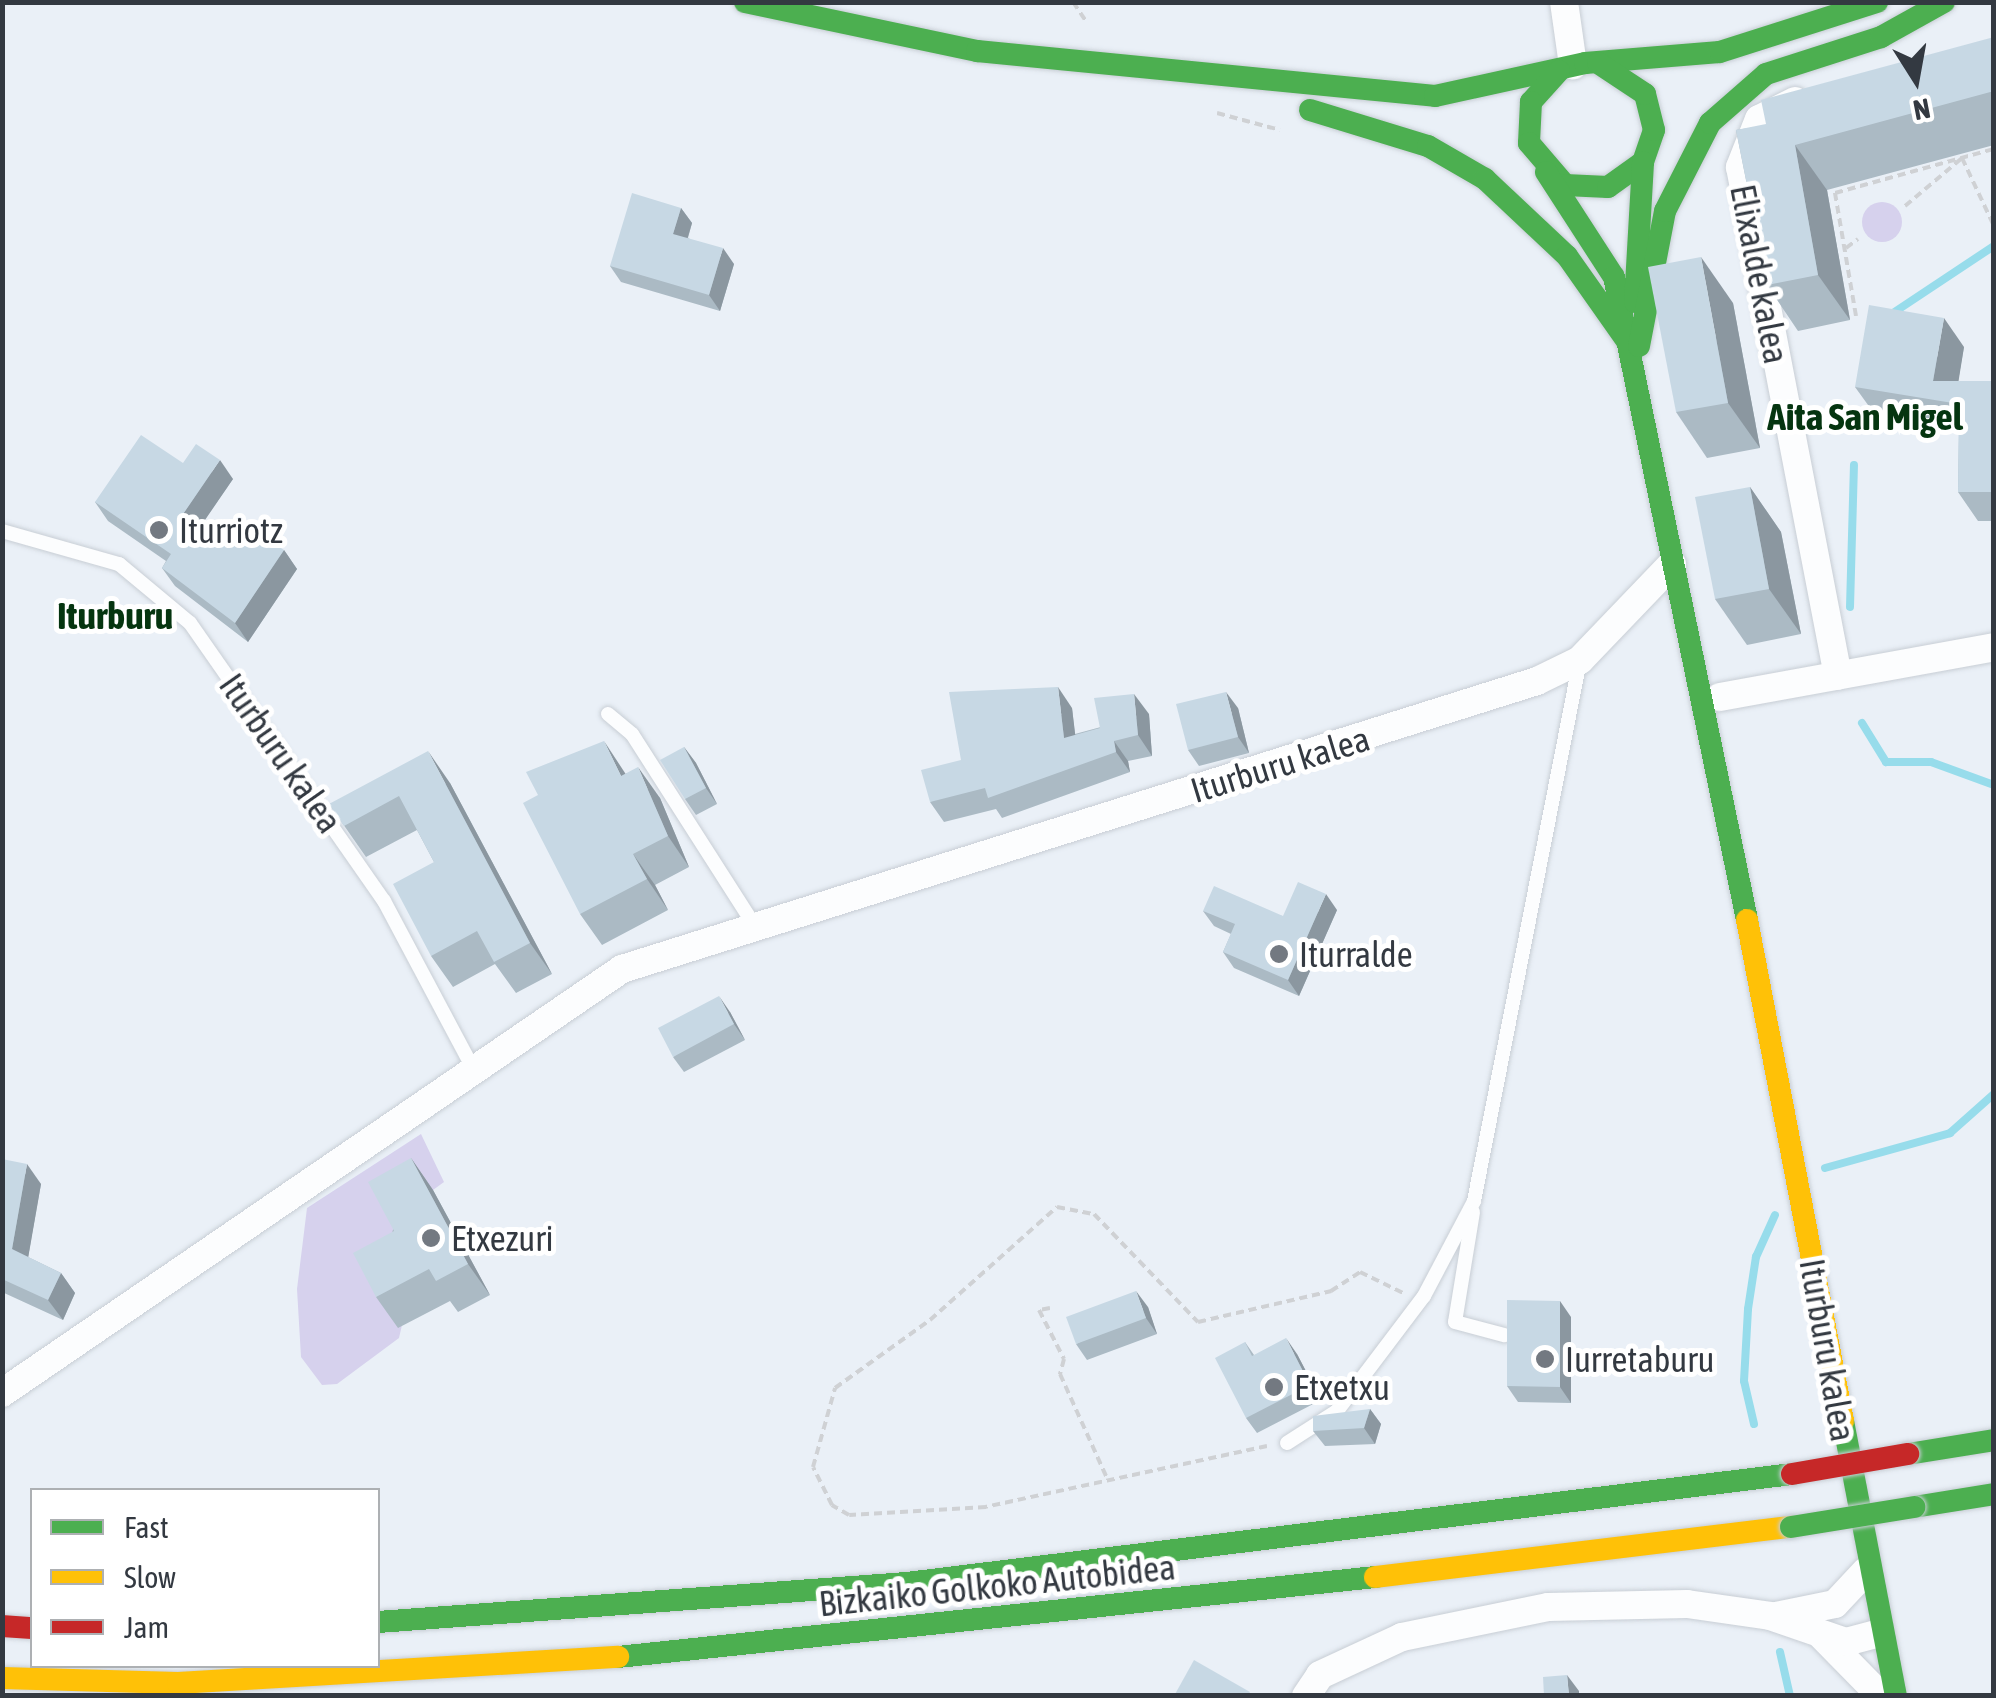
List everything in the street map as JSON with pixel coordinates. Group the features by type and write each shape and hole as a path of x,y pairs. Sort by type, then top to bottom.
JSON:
{"main road":[{"path":"745,2 976,51 1246,82 1434,96 1577,67 1720,52 1877,2"},
{"path":"1496,144 1575,187 1608,187 1734,72 1936,2"},
{"path":"1636,347 1665,211 1710,124 1766,74 1882,37 1944,2"},
{"path":"1577,67 1644,94 1646,155 1631,268 1636,347 1665,498 1670,575 1742,895"},
{"path":"1577,67 1531,102 1542,167 1614,277 1636,347"},
{"path":"1246,82 1448,124"},
{"path":"1246,82 1428,146 1485,180 1567,256 1636,347"},
{"path":"1665,498 1678,529 1720,697 1742,895"},
{"path":"1678,612 1720,697 1724,820"},
{"name":"Iturburu kalea","path":"1742,895 1866,1570 1896,1696"},
{"name":"Bizkaiko Golkoko Autobidea","path":"380,1622 907,1583 1792,1474 1994,1440"},
{"name":"Bizkaiko Golkoko Autobidea","path":"2,1678 178,1683 555,1663 966,1626 1791,1526 1994,1494"},
{"path":"2,1626 30,1628"}],"street":[{"path":"1564,2 1577,67"},
{"name":"Elixalde kalea","path":"1831,90 1758,118 1740,167 1838,676"},
{"path":"1580,660 1670,575 1678,529"},
{"path":"1720,697 1994,646"},
{"name":"Iturburu kalea","path":"2,1392 622,968 752,922 1344,746 1580,660"},
{"path":"1817,1624 1866,1570"},
{"path":"1306,1696 1320,1675 1402,1638 1548,1607 1622,1599 1817,1624 1859,1642 1879,1629"},
{"path":"1817,1624 1882,1696"}],"lane":[{"name":"Iturburu kalea","path":"2,531 119,564 190,623 384,901 474,1070"},
{"path":"1504,1334 1454,1322 1580,660"},
{"path":"608,714 632,734 752,922"},
{"path":"1287,1443 1337,1411 1418,1304 1474,1202"}],"path":[{"path":"1204,107 1286,131"},
{"path":"1856,316 1834,193 1994,149"},
{"path":"1905,206 1962,158"},
{"path":"1962,158 1994,226"},
{"path":"1844,250 1858,239"},
{"path":"1287,1443 1106,1476 986,1507 849,1515 832,1505 814,1467 835,1388 1058,1207 1094,1214 1198,1322 1332,1291 1360,1272 1418,1304"},
{"path":"1050,1308 1039,1310 1064,1360 1060,1374 1106,1476"}],"shaded area":[{"path":"1882,202 1896,208 1902,222 1896,236 1882,242 1868,236 1862,222 1868,208"},
{"path":"421,1134 444,1182 433,1190 399,1338 337,1384 322,1385 301,1357 297,1289 307,1208"}],"building":[{"path":"1994,37 1994,91 1795,145 1818,275 1767,285 1736,130 1766,124 1761,100"},
{"path":"632,193 681,208 673,234 723,248 709,295 610,266"},
{"path":"1701,257 1728,403 1676,412 1648,267"},
{"path":"1869,305 1944,318 1933,381 1994,381 1994,492 1958,492 1959,404 1855,387"},
{"path":"141,435 183,463 196,444 220,460 179,520 219,548 238,520 284,550 235,623 162,568 171,554 95,502"},
{"path":"1750,487 1769,589 1715,599 1695,497"},
{"path":"1058,687 1064,738 1100,728 1094,698 1134,694 1138,735 1114,741 1116,752 988,798 985,788 930,802 921,770 961,760 949,692"},
{"path":"1226,692 1238,737 1188,750 1176,704"},
{"path":"604,741 621,776 638,767 668,836 633,854 647,879 580,914 523,803 538,795 526,772"},
{"path":"684,747 706,788 685,799 660,760"},
{"path":"428,751 530,943 494,962 477,931 431,956 393,884 434,862 399,796 344,826 329,804"},
{"name":"Iturralde","path":"1298,882 1326,894 1288,980 1223,952 1235,924 1203,911 1214,886 1283,916"},
{"path":"719,996 734,1024 673,1057 658,1028"},
{"path":"411,1158 468,1264 436,1281 429,1269 376,1297 353,1253 394,1231 368,1182"},
{"path":"2,1159 27,1164 12,1249 61,1273 48,1300 2,1279"},
{"path":"1136,1291 1146,1318 1076,1344 1066,1317"},
{"name":"Iurretaburu","path":"1507,1300 1560,1301 1560,1387 1507,1386"},
{"name":"Etxetxu","path":"1286,1338 1310,1385 1246,1418 1215,1358 1245,1342 1252,1356"},
{"path":"1370,1409 1364,1428 1313,1431 1313,1416"},
{"path":"1194,1660 1250,1692 1248,1696 1174,1696"},
{"path":"1567,1675 1569,1696 1544,1696 1543,1677"}],"waterway":[{"path":"1890,315 1994,246"},
{"path":"1850,607 1854,465"},
{"path":"1862,723 1886,762 1931,762 1994,785"},
{"path":"1825,1168 1950,1133 1994,1094"},
{"path":"1754,1424 1744,1381 1748,1309 1756,1257 1775,1215"},
{"path":"1780,1652 1790,1696"}],"traffic: fast":[{"path":"745,2 977,51 1435,96 1585,63 1720,52 1877,2"},
{"path":"1639,346 1665,211 1710,123 1766,74 1881,37 1944,2"},
{"path":"1559,71 1531,102 1529,143 1565,185 1608,187 1643,162 1654,130 1645,94 1598,63"},
{"path":"1310,110 1428,146 1485,179 1567,256 1632,348"},
{"path":"1635,302 1643,162"},
{"path":"1546,172 1614,277 1747,920"},
{"path":"1843,1421 1896,1696"},
{"path":"1908,1454 1994,1440"},
{"path":"380,1622 907,1583 1792,1474"},
{"path":"1914,1507 1994,1494"},
{"path":"1791,1527 1914,1507"},
{"path":"618,1657 1375,1577"}],"traffic: slow":[{"path":"1747,920 1843,1421"},
{"path":"1375,1577 1791,1527"},
{"path":"2,1678 178,1683 618,1657"}],"traffic: jam":[{"path":"1792,1474 1908,1454"},
{"path":"2,1626 30,1628"}],"place":[{"name":"Iturriotz","path":"159,530"},
{"name":"Iturralde","path":"1279,954"},
{"name":"Etxezuri","path":"431,1238"},
{"name":"Iurretaburu","path":"1545,1359"},
{"name":"Etxetxu","path":"1274,1387"}],"district":[{"name":"Aita San Migel","path":"1865,417"},
{"name":"Iturburu","path":"115,616"}]}
